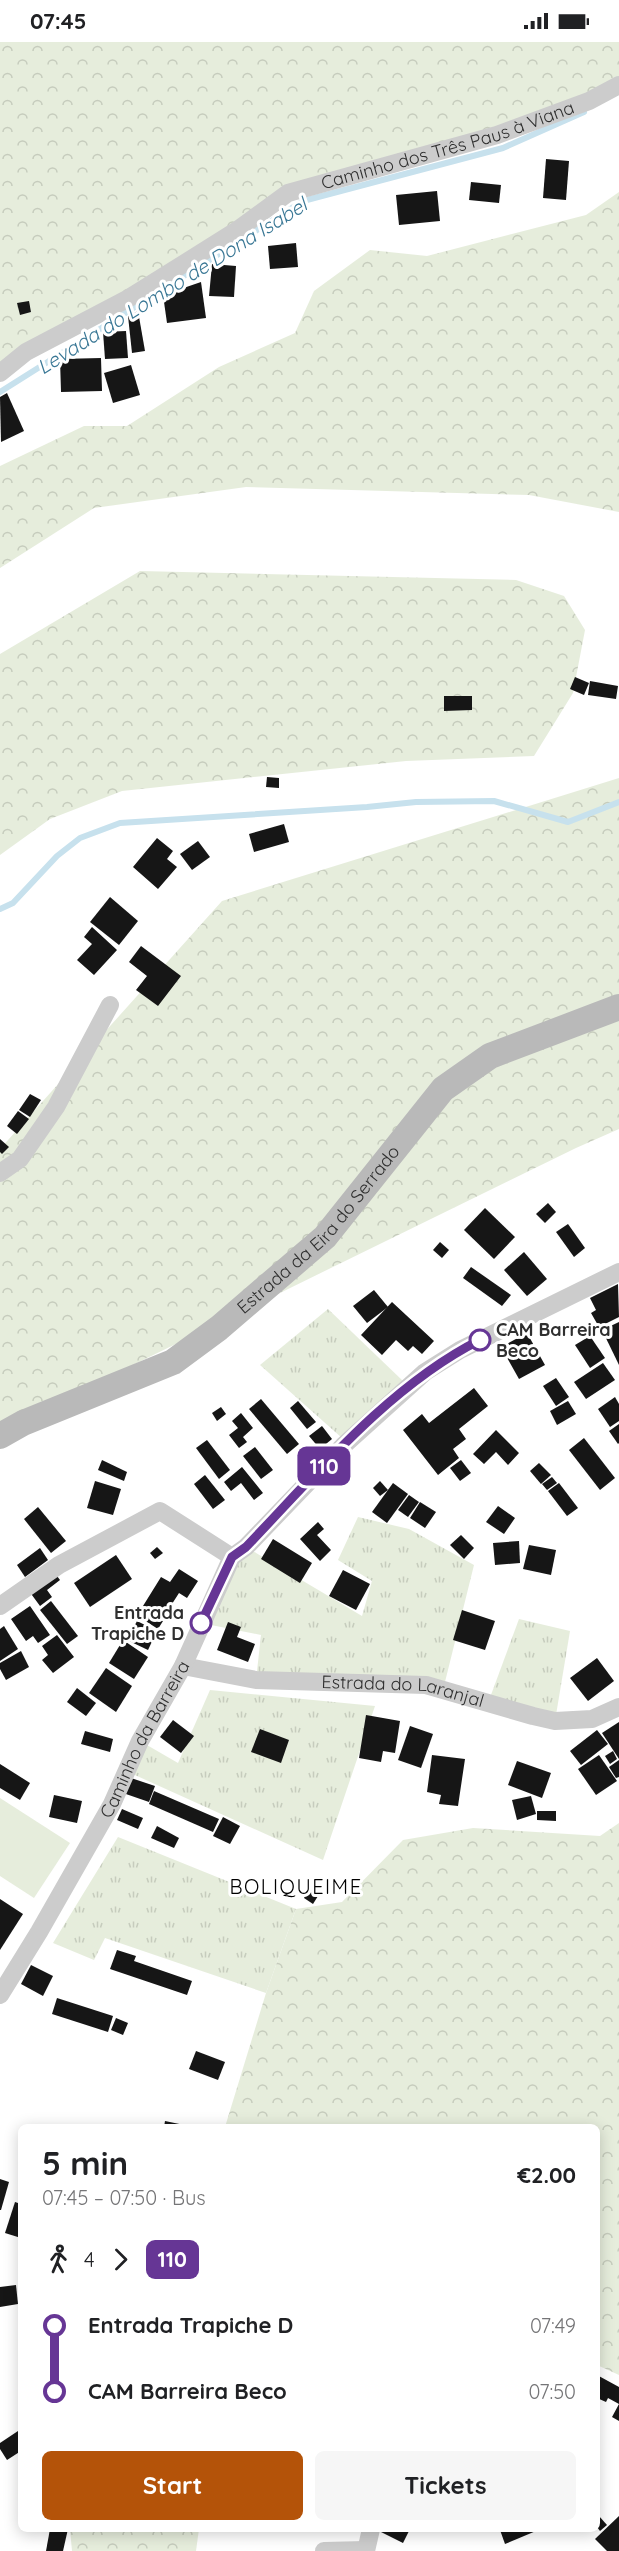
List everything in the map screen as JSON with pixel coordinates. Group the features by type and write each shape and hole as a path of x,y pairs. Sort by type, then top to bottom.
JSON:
{"main road":[{"name":"Estrada da Eira do Serrado","path":"0,1436 23,1423 173,1362 219,1328 325,1237 443,1089 490,1056 619,1007"}],"street":[{"name":"Caminho dos Três Paus à Viana","path":"0,373 26,352 129,298 226,237 288,193 497,135 589,101 619,85"},
{"path":"0,1173 20,1159 56,1107 110,1005"},
{"name":"Caminho da Barreira","path":"0,1995 112,1804 140,1741 183,1666 232,1557 246,1547 344,1445 425,1372 460,1350 619,1272"},
{"path":"0,1606 59,1565 159,1511 232,1557"},
{"name":"Estrada do Laranjal","path":"183,1666 256,1680 426,1685 555,1721 592,1719 619,1707"},
{"path":"324,2551 366,2550 370,2532"}],"green space":[{"path":"0,42 619,42 619,85 589,101 288,193 0,373"},
{"path":"619,192 619,512 529,495 246,487 94,508 0,568 0,466 84,426 127,426 219,367 295,333 314,291 370,250 427,256 586,215"},
{"path":"140,571 516,580 564,596 585,630 573,693 534,756 406,761 122,791 50,819 0,855 0,654"},
{"path":"619,778 619,1129 0,1430 0,1149 222,901"},
{"path":"328,1309 403,1381 342,1438 260,1365"},
{"path":"358,1517 409,1529 474,1565 443,1690 256,1680 261,1635 201,1623 246,1547 362,1616 372,1581 338,1560"},
{"path":"519,1619 570,1631 555,1721 488,1703"},
{"path":"210,1690 375,1706 323,1860 126,1771 140,1741 178,1763"},
{"path":"0,1798 70,1843 34,1898 0,1876"},
{"path":"619,1823 619,2375 600,2366 600,2124 226,2124 266,1993 296,1909 342,1902 403,1840 473,1828 600,1836"},
{"path":"118,1837 296,1909 266,1993 105,1938 94,1960 53,1943"},
{"path":"70,2532 199,2532 196,2551 72,2551"}],"building":[{"path":"546,159 569,161 566,200 543,198"},
{"path":"471,182 501,185 499,203 469,200"},
{"path":"437,191 440,221 399,225 396,195"},
{"path":"296,243 298,267 270,269 268,246"},
{"path":"212,264 236,266 234,297 209,296"},
{"path":"201,282 206,318 167,323 163,295"},
{"path":"29,301 31,312 20,315 17,303"},
{"path":"138,311 145,351 132,353 128,316"},
{"path":"126,331 128,358 105,359 103,332"},
{"path":"101,358 102,391 61,392 60,359"},
{"path":"131,365 140,395 113,403 104,373"},
{"path":"7,393 24,431 1,442 0,397"},
{"path":"575,677 589,683 584,695 570,689"},
{"path":"590,681 618,686 616,699 588,695"},
{"path":"444,696 472,696 472,710 444,711"},
{"path":"267,777 279,778 279,788 266,787"},
{"path":"284,824 289,842 254,852 249,834"},
{"path":"157,838 173,851 167,859 177,867 158,889 133,867"},
{"path":"198,841 210,857 192,870 180,854"},
{"path":"110,897 138,921 119,945 90,922"},
{"path":"92,927 117,950 94,975 77,960 92,944 84,937"},
{"path":"141,946 181,976 158,1006 136,990 147,976 129,962"},
{"path":"30,1094 41,1100 30,1117 19,1110"},
{"path":"18,1111 29,1119 17,1134 7,1126"},
{"path":"0,1139 9,1147 2,1154 0,1152"},
{"path":"548,1203 556,1212 545,1223 536,1214"},
{"path":"485,1208 515,1237 494,1259 464,1230"},
{"path":"568,1224 585,1248 574,1257 556,1232"},
{"path":"440,1242 449,1250 442,1258 433,1250"},
{"path":"524,1252 547,1279 527,1296 504,1270"},
{"path":"471,1267 511,1295 502,1306 463,1278"},
{"path":"618,1284 619,1317 599,1327 591,1313 596,1310 590,1298"},
{"path":"374,1290 388,1307 367,1323 353,1306"},
{"path":"392,1302 434,1341 422,1354 413,1346 408,1351 396,1340 382,1355 361,1335"},
{"path":"619,1322 619,1365 602,1330"},
{"path":"527,1333 545,1365 519,1379 501,1347"},
{"path":"590,1336 605,1358 590,1368 575,1345"},
{"path":"603,1363 615,1380 586,1399 574,1382"},
{"path":"556,1378 569,1397 556,1406 543,1386"},
{"path":"474,1388 488,1406 459,1429 466,1439 453,1449 459,1458 438,1475 403,1430 422,1414 429,1423"},
{"path":"615,1397 619,1404 619,1421 610,1427 598,1409"},
{"path":"261,1399 299,1444 287,1454 249,1409"},
{"path":"298,1401 316,1422 307,1429 290,1408"},
{"path":"568,1401 576,1414 557,1425 550,1411"},
{"path":"221,1407 226,1414 217,1421 212,1413"},
{"path":"241,1413 253,1428 243,1437 247,1442 239,1448 229,1435 238,1428 232,1421"},
{"path":"619,1424 619,1443 618,1444 609,1431"},
{"path":"322,1426 332,1439 320,1449 309,1436"},
{"path":"496,1430 519,1453 508,1465 496,1452 484,1464 473,1454"},
{"path":"584,1438 615,1478 600,1490 569,1450"},
{"path":"207,1440 230,1470 219,1479 196,1448"},
{"path":"255,1447 273,1470 261,1479 243,1456"},
{"path":"102,1460 127,1472 124,1481 98,1470"},
{"path":"461,1460 471,1473 460,1481 450,1468"},
{"path":"539,1463 551,1475 541,1484 530,1471"},
{"path":"242,1467 263,1493 254,1500 241,1483 231,1491 224,1482"},
{"path":"205,1475 225,1500 213,1509 194,1484"},
{"path":"552,1477 557,1483 547,1490 542,1484"},
{"path":"95,1481 121,1489 113,1515 87,1508"},
{"path":"380,1481 388,1490 380,1496 373,1488"},
{"path":"393,1483 408,1494 387,1523 372,1512"},
{"path":"559,1483 578,1508 567,1516 548,1491"},
{"path":"409,1495 419,1502 408,1517 398,1510"},
{"path":"420,1502 436,1512 425,1528 410,1518"},
{"path":"498,1506 515,1518 504,1534 486,1522"},
{"path":"38,1507 66,1541 51,1553 24,1519"},
{"path":"318,1522 324,1529 317,1535 331,1550 320,1561 300,1539"},
{"path":"461,1535 474,1548 464,1559 450,1545"},
{"path":"273,1539 312,1563 300,1583 261,1559"},
{"path":"519,1541 520,1563 495,1565 493,1543"},
{"path":"529,1545 556,1550 551,1575 523,1569"},
{"path":"157,1547 163,1553 155,1559 150,1553"},
{"path":"40,1548 48,1560 25,1577 17,1565"},
{"path":"116,1555 132,1579 90,1607 74,1583"},
{"path":"179,1569 198,1581 187,1598 179,1593 163,1618 143,1606 161,1577 170,1582"},
{"path":"343,1570 370,1584 356,1610 329,1596"},
{"path":"54,1572 60,1580 47,1590 52,1597 40,1606 29,1591"},
{"path":"51,1601 78,1636 67,1644 40,1610"},
{"path":"30,1606 50,1635 38,1643 33,1636 26,1641 11,1619"},
{"path":"462,1610 495,1621 485,1650 453,1640"},
{"path":"148,1612 163,1621 158,1629 144,1620"},
{"path":"137,1621 157,1631 148,1650 127,1640"},
{"path":"228,1622 241,1627 237,1637 255,1644 248,1662 217,1650"},
{"path":"4,1626 18,1649 0,1661 0,1629"},
{"path":"57,1635 74,1657 53,1673 42,1660 48,1655 42,1646"},
{"path":"123,1640 148,1657 134,1679 109,1663"},
{"path":"21,1651 29,1667 6,1680 0,1669 0,1663"},
{"path":"597,1658 614,1681 588,1701 570,1678"},
{"path":"106,1668 132,1686 116,1712 89,1693"},
{"path":"77,1688 96,1703 86,1716 67,1702"},
{"path":"366,1715 400,1721 395,1753 383,1751 381,1762 359,1758"},
{"path":"173,1720 194,1736 181,1753 160,1737"},
{"path":"619,1722 619,1759 602,1733"},
{"path":"410,1726 433,1734 421,1768 398,1760"},
{"path":"260,1729 289,1740 281,1763 251,1752"},
{"path":"597,1730 608,1744 581,1765 570,1751"},
{"path":"85,1731 113,1739 110,1752 81,1744"},
{"path":"613,1751 617,1759 610,1764 605,1756"},
{"path":"432,1755 465,1759 458,1806 439,1804 441,1795 427,1792"},
{"path":"599,1755 617,1781 596,1795 578,1769"},
{"path":"619,1760 619,1777 616,1778 609,1767"},
{"path":"517,1761 551,1773 542,1798 508,1785"},
{"path":"0,1764 30,1783 20,1800 0,1788"},
{"path":"128,1777 155,1786 149,1802 123,1793"},
{"path":"154,1791 219,1819 213,1832 149,1804"},
{"path":"54,1795 82,1801 77,1823 49,1817"},
{"path":"531,1796 536,1814 517,1820 512,1800"},
{"path":"122,1809 143,1818 138,1829 117,1820"},
{"path":"537,1811 556,1811 556,1821 537,1820"},
{"path":"223,1817 240,1826 230,1844 213,1836"},
{"path":"157,1826 179,1838 174,1848 151,1838"},
{"path":"308,1890 318,1896 313,1904 304,1898"},
{"path":"0,1899 23,1914 0,1950"},
{"path":"117,1950 136,1956 134,1961 192,1981 187,1995 110,1969"},
{"path":"31,1965 53,1976 43,1996 21,1984"},
{"path":"57,1998 113,2016 108,2032 52,2014"},
{"path":"116,2018 128,2023 123,2035 111,2030"},
{"path":"196,2051 225,2062 218,2080 189,2069"},
{"path":"0,2179 9,2182 1,2210 0,2210"},
{"path":"15,2202 18,2203 18,2237 5,2233"},
{"path":"16,2285 18,2304 0,2307 0,2287"},
{"path":"600,2377 619,2387 619,2404 608,2398 606,2402 600,2399"},
{"path":"619,2404 619,2421 612,2417"},
{"path":"18,2431 18,2453 7,2460 0,2449 0,2443"},
{"path":"619,2516 619,2551 607,2551 595,2539"},
{"path":"600,2517 607,2525 600,2531"},
{"path":"49,2532 67,2532 63,2551 46,2551"},
{"path":"381,2532 408,2532 403,2543"},
{"path":"501,2532 534,2532 505,2544"}],"waterway":[{"name":"Levada do Lombo de Dona Isabel","path":"0,392 303,201 503,148 584,112"},
{"path":"0,909 13,903 57,856 80,838 120,823 416,802 494,801 568,822 619,802"}],"bus line":[{"name":"110","path":"201,1623 232,1557 246,1547 344,1445 425,1372 480,1340"}],"place":[{"name":"CAM Barreira Beco","path":"480,1340"},
{"name":"Entrada Trapiche D","path":"201,1623"}],"district":[{"name":"BOLIQUEIME","path":"296,1887"}]}
